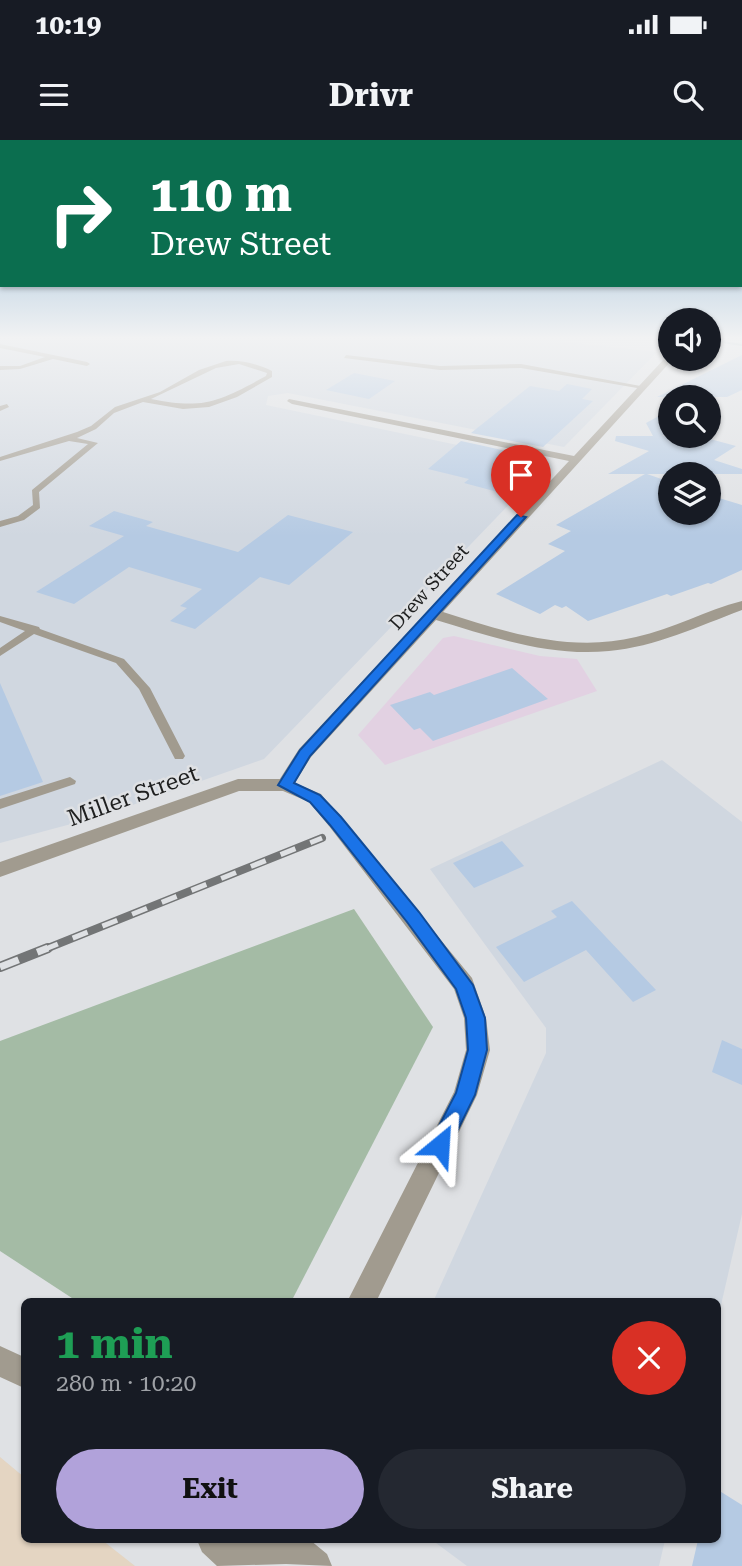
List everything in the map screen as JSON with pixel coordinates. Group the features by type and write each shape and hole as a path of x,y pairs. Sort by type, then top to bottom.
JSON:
{"street":[{"path":"304,404 574,459"},
{"name":"Drew Street","path":"285,785 305,753 627,404"},
{"path":"433,614 524,641 594,648 635,643 742,605"},
{"name":"Miller Street","path":"0,870 238,785 285,785"},
{"path":"285,785 315,798 343,830 464,985 475,1018 478,1050 465,1095 363,1298"},
{"path":"0,1361 21,1372"},
{"path":"216,1543 220,1552 235,1563 253,1565 271,1557 285,1543"},
{"path":"289,1543 314,1566"}],"lane":[{"path":"0,459 69,439 95,427 110,412 133,404"},
{"path":"160,404 177,407 220,404"},
{"path":"0,524 21,517 37,506 36,492 46,479 80,457 94,443 69,439"},
{"path":"0,619 35,629 120,661 144,688 179,756"},
{"path":"0,653 35,629"},
{"path":"0,804 70,781"}],"shaded area":[{"path":"0,404 266,404 548,464 264,759 101,816 0,843"},
{"path":"342,404 607,404 564,447"},
{"path":"454,636 540,656 577,659 597,691 385,765 358,735 443,638"},
{"path":"662,760 742,822 742,1214 721,1305 721,1298 435,1298 546,1053 546,1028 430,869"},
{"path":"0,1457 21,1474 21,1543 106,1543 135,1566 0,1566"},
{"path":"436,1543 664,1543 659,1566 467,1566"}],"green space":[{"path":"354,909 433,1027 293,1298 72,1298 0,1251 0,1041"}],"building":[{"path":"508,404 590,404 543,447 471,433"},
{"path":"658,416 658,448 721,448 721,442 736,446 714,460 720,462 658,462 658,474 647,474 658,478 658,525 721,525 721,499 742,505 742,570 711,584 671,596 667,594 588,621 566,606 562,608 555,605 540,614 496,594 565,551 548,544 571,531 556,525 645,474 608,474 649,451 615,441 616,436 653,436 646,423"},
{"path":"461,441 534,457 498,492 464,483 469,479 428,469"},
{"path":"721,462 742,469 742,474 721,474"},
{"path":"114,511 153,522 146,526 238,552 288,515 353,532 289,585 260,577 195,629 170,621 187,608 180,606 202,589 129,567 74,604 36,592 124,536 89,526"},
{"path":"512,668 548,699 433,741 420,728 414,730 390,705 430,692 434,695"},
{"path":"0,683 43,782 0,796"},
{"path":"502,841 524,866 474,888 453,863"},
{"path":"572,901 656,990 633,1002 586,950 524,982 496,947 557,917 551,911"},
{"path":"722,1040 742,1049 742,1085 712,1072"},
{"path":"721,1492 742,1505 742,1566 692,1566 697,1543 721,1543"}],"railway":[{"path":"47,949 322,838"},
{"path":"0,967 47,949"},
{"path":"43,950 47,949"}],"route":[{"path":"440,1145 465,1095 478,1050 475,1018 464,985 336,821 315,798 285,785 305,753 521,517"}]}
